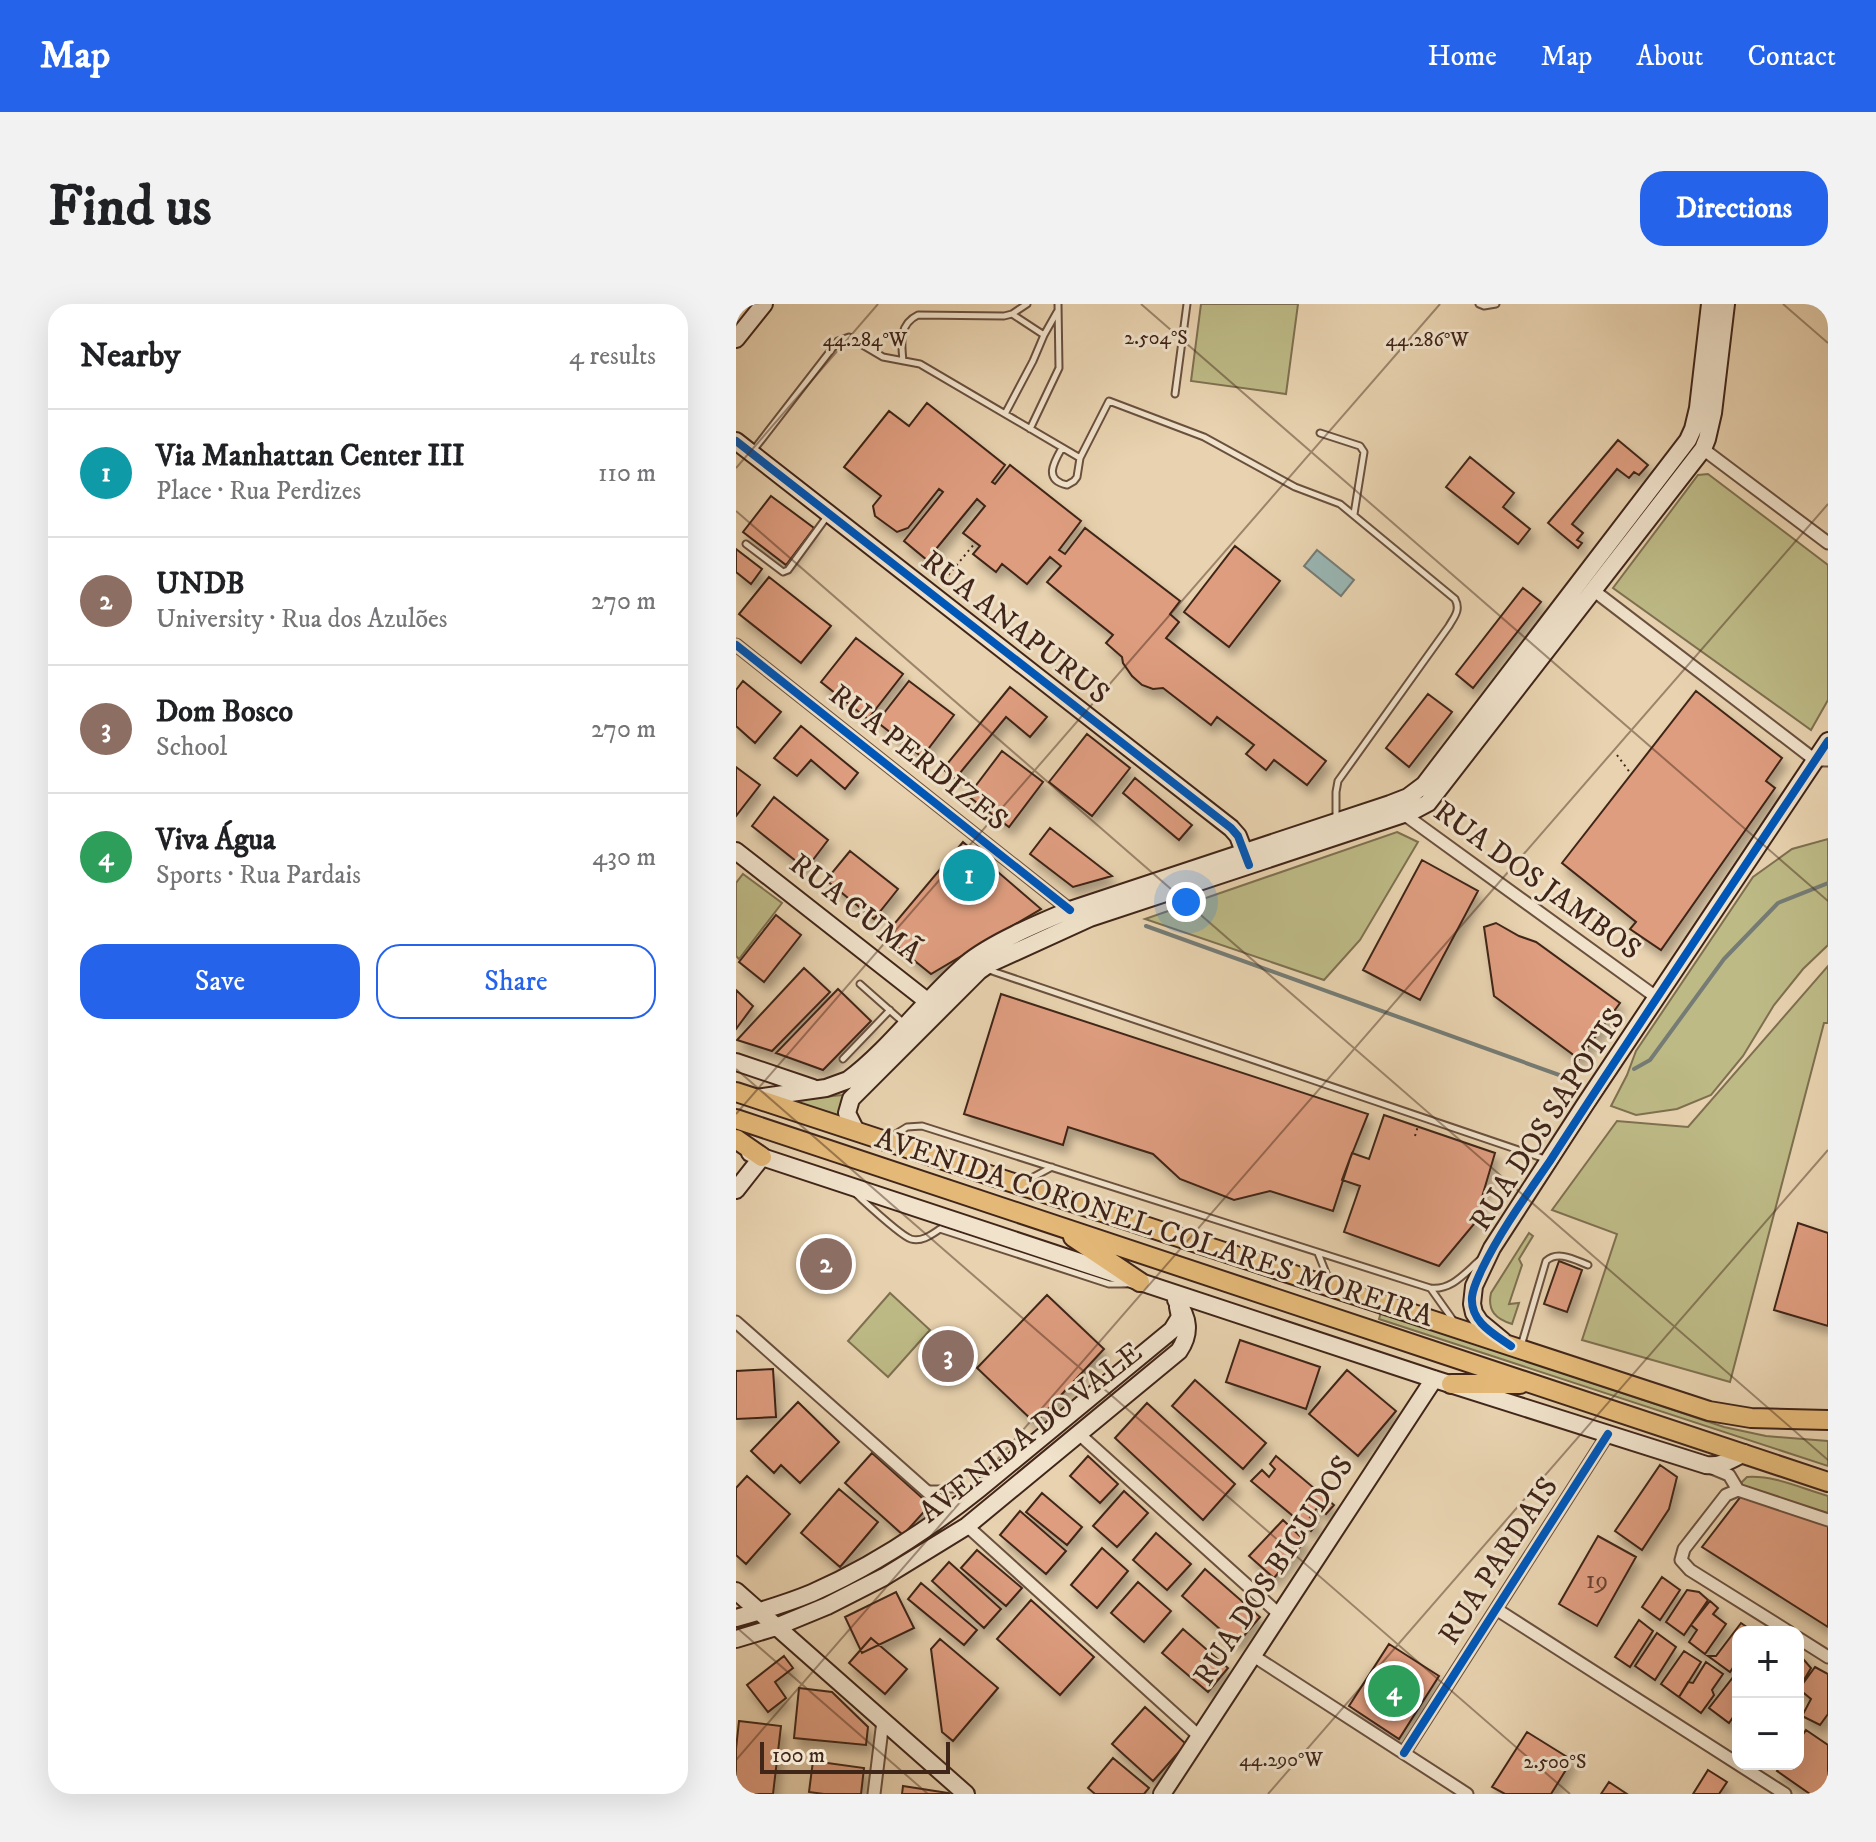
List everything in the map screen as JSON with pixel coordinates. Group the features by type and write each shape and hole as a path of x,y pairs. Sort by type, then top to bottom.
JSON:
{"main road":[{"path":"736,339 764,304"},
{"path":"856,1131 847,1113 851,1099 934,1006 967,963 976,957 1070,910 1247,859 1397,809 1424,785 1688,440 1698,408 1710,304"},
{"path":"754,1098 833,1087 848,1080 906,1025 983,968 1077,923 1336,822 1397,809 1413,811 1428,803 1703,449 1713,413 1726,304"},
{"name":"RUA ANAPURUS","path":"736,441 1231,828 1238,836 1247,859"},
{"name":"RUA DOS SAPOTIS","path":"1516,1348 1485,1327 1473,1309 1474,1286 1492,1248 1656,997 1822,760 1828,741"},
{"name":"RUA CUMÃ","path":"736,851 934,1006"},
{"path":"736,1062 819,1089"},
{"name":"AVENIDA CORONEL COLARES MOREIRA","path":"736,1092 1723,1415 1828,1420"},
{"name":"AVENIDA CORONEL COLARES MOREIRA","path":"736,1119 1828,1482"},
{"path":"736,1139 762,1157"},
{"path":"736,1149 843,1184 942,1223 1140,1282 1173,1296 1706,1465 1726,1463 1744,1453"},
{"path":"736,1190 762,1157"},
{"path":"1054,1224 1140,1282"},
{"name":"AVENIDA DO VALE","path":"736,1639 827,1606 884,1577 967,1526 1179,1351 1186,1338 1188,1324 1183,1309 1173,1296"},
{"name":"AVENIDA DO VALE","path":"736,1618 812,1593 863,1567 979,1489 1172,1330 1180,1317 1173,1296"},
{"path":"1443,1382 1535,1383"},
{"name":"RUA DOS BICUDOS","path":"1162,1794 1279,1614 1443,1382"},
{"path":"1002,1470 1047,1461"},
{"path":"884,1577 914,1535"},
{"path":"736,1591 966,1794"}],"street":[{"path":"1703,449 1828,543"},
{"path":"1593,590 1822,760"},
{"name":"RUA PERDIZES","path":"736,645 1070,910"},
{"name":"RUA DOS JAMBOS","path":"1397,809 1656,997"},
{"path":"736,1322 949,1511"},
{"path":"1079,1434 1279,1614"},
{"name":"RUA PARDAIS","path":"1404,1753 1608,1434"},
{"path":"1706,1465 1726,1473 1738,1490"},
{"path":"1779,1626 1690,1570 1681,1560 1684,1549 1730,1492 1738,1490 1828,1520"},
{"path":"967,1526 1199,1736"},
{"path":"1496,1609 1785,1794"},
{"path":"1804,1642 1828,1657"},
{"path":"1252,1655 1467,1794"},
{"path":"874,1794 883,1721"}],"lane":[{"path":"903,361 903,326 918,315 1004,316 1027,304"},
{"path":"1175,394 1187,304"},
{"path":"1479,304 1496,304"},
{"path":"1005,414 1058,307"},
{"path":"1030,429 1059,368 1058,307"},
{"path":"1012,314 1044,335"},
{"path":"751,453 842,338 853,338 883,357 920,364 1080,458"},
{"path":"1062,448 1052,471 1058,482 1067,485 1074,481 1080,458 1109,401 1204,437 1295,487 1333,500 1453,596 1458,606 1456,615 1338,781 1336,822"},
{"path":"1320,433 1360,446 1364,452 1354,514"},
{"path":"746,544 783,572 788,570 829,514"},
{"path":"983,968 1550,1161"},
{"path":"860,984 906,1025"},
{"path":"843,1059 890,1010"},
{"path":"886,1141 907,1127 922,1126 1430,1288 1442,1289 1453,1284 1492,1248"},
{"path":"1018,1184 1053,1166"},
{"path":"843,1184 907,1237 920,1240 930,1237 942,1223"},
{"path":"1318,1253 1332,1287"},
{"path":"1516,1348 1546,1261 1557,1255 1588,1265"},
{"path":"1430,1288 1460,1330"},
{"path":"925,1489 979,1489"}],"path":[{"path":"932,594 975,543"},
{"path":"1617,755 1631,774"},
{"path":"1415,1136 1420,1121"}],"shaded area":[{"path":"1201,304 1298,304 1286,394 1191,381"},
{"path":"1708,474 1828,565 1828,700 1811,730 1613,588 1698,475"},
{"path":"1397,832 1418,842 1360,940 1324,980 1145,919"},
{"path":"1828,839 1828,945 1803,969 1774,1005 1743,1056 1711,1095 1677,1109 1636,1115 1611,1106 1636,1051 1753,877 1792,849"},
{"path":"743,874 782,903 739,959 736,956 736,883"},
{"path":"1828,966 1828,1023 1824,1023 1730,1382 1582,1340 1617,1234 1552,1210 1617,1121 1688,1127"},
{"path":"853,1089 841,1118 786,1101 842,1095"},
{"path":"1529,1233 1533,1236 1519,1259 1522,1265 1509,1304 1519,1303 1512,1324 1494,1313 1490,1305 1491,1293"},
{"path":"890,1293 930,1330 888,1377 848,1341"},
{"path":"1381,1312 1724,1427 1766,1436 1828,1441 1828,1466 1379,1319"},
{"path":"1747,1477 1778,1480 1828,1496 1828,1517 1742,1489 1742,1482"}],"water":[{"path":"1317,550 1354,580 1341,596 1304,566"}],"building":[{"path":"927,403 1005,465 992,482 995,484 1010,465 1081,521 1059,550 1065,554 1085,528 1180,601 1170,614 1179,622 1166,638 1326,761 1307,785 1274,760 1266,770 1246,754 1254,745 1217,717 1211,725 1163,688 1153,689 1142,685 1132,676 1122,657 1106,643 1113,635 1047,582 1061,566 1050,557 1027,584 1002,564 996,572 973,554 980,546 963,533 985,506 977,499 927,560 904,541 943,492 939,489 908,528 897,532 875,516 873,506 881,496 844,467 889,411 909,426"},
{"path":"1618,440 1648,465 1639,475 1634,472 1629,478 1617,469 1572,524 1583,533 1577,540 1582,543 1578,548 1548,523"},
{"path":"1470,457 1514,493 1503,507 1530,529 1518,544 1446,487"},
{"path":"771,496 814,528 786,565 743,532"},
{"path":"1235,546 1280,581 1229,647 1184,612"},
{"path":"736,549 762,569 751,584 736,572"},
{"path":"769,577 831,626 801,663 739,614"},
{"path":"1523,588 1541,602 1473,688 1456,674"},
{"path":"856,638 903,674 868,719 821,682"},
{"path":"743,681 781,712 755,743 736,726 736,690"},
{"path":"909,681 954,715 922,757 877,722"},
{"path":"1010,687 1047,717 1030,737 1006,717 955,779 943,769"},
{"path":"1696,691 1782,758 1766,781 1775,788 1661,950 1630,929 1636,922 1562,863"},
{"path":"1428,694 1452,712 1409,767 1386,748"},
{"path":"801,726 858,773 845,789 811,760 797,776 774,758"},
{"path":"1087,734 1130,768 1092,816 1049,782"},
{"path":"1002,751 1043,782 1009,827 968,796"},
{"path":"736,767 760,785 736,816"},
{"path":"1135,778 1192,825 1179,840 1123,793"},
{"path":"774,797 828,840 806,869 752,826"},
{"path":"1050,828 1112,876 1073,887 1030,854"},
{"path":"963,842 1041,909 931,974 884,936"},
{"path":"850,851 898,889 874,919 826,880"},
{"path":"1422,860 1478,891 1420,1000 1363,970"},
{"path":"776,915 801,935 764,982 739,962"},
{"path":"1496,923 1536,942 1620,1003 1579,1059 1494,996 1484,927"},
{"path":"804,968 830,992 772,1051 737,1040"},
{"path":"838,989 871,1021 823,1070 776,1053"},
{"path":"736,990 753,1006 736,1029"},
{"path":"1001,994 1368,1114 1333,1211 1270,1191 1234,1200 1180,1179 1153,1154 1068,1127 1063,1145 964,1114"},
{"path":"1384,1115 1495,1153 1474,1224 1439,1266 1344,1232 1360,1186 1342,1180 1352,1153 1369,1159"},
{"path":"1798,1223 1828,1233 1828,1326 1774,1310"},
{"path":"1559,1261 1582,1270 1567,1312 1544,1304"},
{"path":"1047,1295 1104,1349 1035,1423 977,1368"},
{"path":"1240,1340 1320,1367 1306,1409 1226,1382"},
{"path":"773,1369 776,1417 736,1419 736,1371"},
{"path":"1347,1370 1396,1411 1358,1456 1309,1414"},
{"path":"1195,1380 1266,1443 1243,1469 1172,1406"},
{"path":"798,1402 839,1442 800,1483 781,1465 774,1473 751,1451"},
{"path":"1147,1403 1235,1484 1203,1520 1115,1438"},
{"path":"872,1453 930,1505 903,1535 845,1483"},
{"path":"1088,1456 1118,1484 1100,1503 1070,1476"},
{"path":"1276,1456 1334,1505 1326,1514 1318,1507 1310,1517 1318,1523 1311,1531 1251,1481 1262,1470 1269,1477 1275,1469 1270,1464"},
{"path":"1660,1465 1677,1477 1669,1509 1642,1550 1615,1531"},
{"path":"747,1476 790,1514 746,1564 736,1555 736,1488"},
{"path":"839,1489 878,1522 840,1567 801,1533"},
{"path":"1124,1491 1148,1513 1117,1547 1093,1526"},
{"path":"1042,1493 1082,1527 1067,1545 1026,1512"},
{"path":"1742,1495 1828,1521 1828,1627 1702,1547"},
{"path":"1020,1511 1066,1551 1046,1574 1000,1535"},
{"path":"1283,1520 1305,1541 1274,1578 1249,1556"},
{"path":"1156,1533 1191,1564 1167,1590 1133,1560"},
{"path":"1598,1536 1636,1557 1597,1626 1559,1604"},
{"path":"1102,1548 1128,1571 1097,1608 1071,1585"},
{"path":"977,1550 1022,1588 1006,1606 961,1568"},
{"path":"949,1562 1001,1609 984,1628 932,1581"},
{"path":"1205,1569 1260,1617 1237,1644 1182,1596"},
{"path":"1662,1577 1680,1590 1660,1620 1642,1607"},
{"path":"1138,1582 1171,1611 1144,1642 1111,1613"},
{"path":"921,1583 977,1630 964,1645 908,1599"},
{"path":"1687,1590 1699,1592 1708,1600 1684,1635 1666,1622"},
{"path":"896,1592 914,1628 862,1653 845,1617"},
{"path":"1031,1600 1094,1657 1060,1695 997,1639"},
{"path":"1710,1601 1718,1608 1713,1614 1726,1624 1705,1654 1689,1642 1697,1630 1691,1625"},
{"path":"1639,1620 1653,1631 1630,1667 1615,1657"},
{"path":"1183,1629 1228,1668 1208,1692 1162,1653"},
{"path":"1657,1633 1676,1647 1655,1680 1635,1666"},
{"path":"1732,1635 1730,1672 1708,1656 1716,1656"},
{"path":"871,1638 907,1669 885,1694 849,1663"},
{"path":"940,1639 998,1688 953,1741 942,1732 931,1649"},
{"path":"1389,1644 1439,1676 1399,1739 1349,1706"},
{"path":"1684,1651 1701,1662 1679,1697 1661,1684"},
{"path":"784,1656 793,1668 775,1682 786,1698 768,1712 747,1685"},
{"path":"1804,1660 1811,1668 1804,1680"},
{"path":"1706,1662 1723,1674 1712,1690 1714,1695 1701,1713 1679,1697 1688,1682 1693,1683"},
{"path":"1815,1667 1828,1674 1828,1714 1820,1725 1804,1717 1811,1699 1804,1693 1804,1682"},
{"path":"1732,1679 1732,1719 1729,1723 1709,1708"},
{"path":"799,1688 832,1692 868,1727 866,1745 794,1738"},
{"path":"1145,1707 1186,1744 1153,1781 1112,1744"},
{"path":"739,1721 781,1726 773,1794 736,1794"},
{"path":"1806,1730 1828,1745 1828,1782 1820,1794 1810,1794 1777,1771 1804,1770"},
{"path":"1527,1732 1572,1760 1551,1794 1505,1794 1492,1787"},
{"path":"1113,1758 1149,1788 1144,1794 1095,1794 1088,1788"},
{"path":"813,1761 864,1768 861,1794 809,1792"},
{"path":"1708,1770 1727,1782 1719,1794 1693,1794"},
{"path":"1609,1782 1627,1794 1601,1794"},
{"path":"903,1786 948,1793 950,1794 902,1794"}],"waterway":[{"path":"1634,1069 1650,1060 1724,959 1778,903 1828,883"},
{"path":"1146,926 1576,1081"}],"cycle path":[{"path":"736,441 1231,828 1238,836 1249,865"},
{"path":"736,645 1070,910"},
{"path":"1511,1346 1484,1326 1472,1306 1475,1286 1489,1255 1828,741"},
{"path":"1404,1753 1608,1434"}],"place":[{"name":"Via Manhattan Center III","path":"969,875"},
{"name":"UNDB","path":"826,1264"},
{"name":"Dom Bosco","path":"948,1356"},
{"name":"Viva Água","path":"1394,1691"}]}
